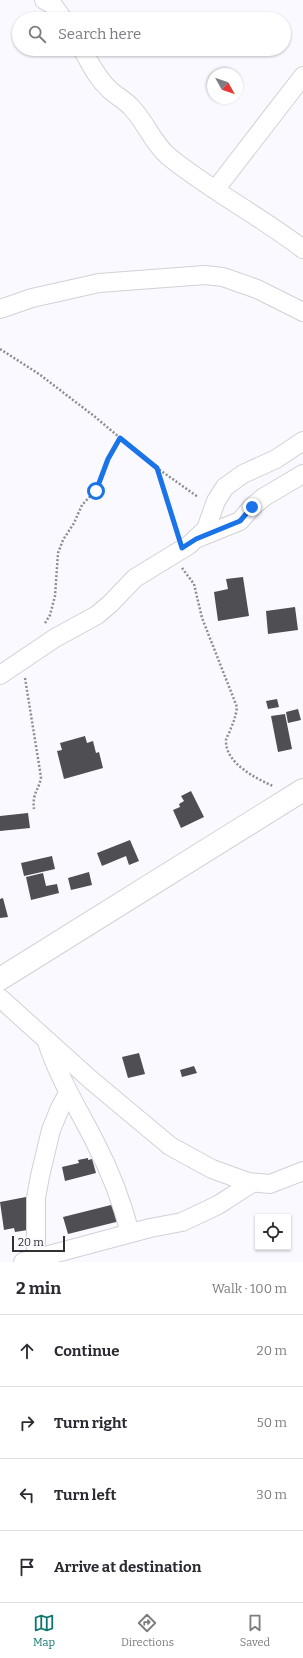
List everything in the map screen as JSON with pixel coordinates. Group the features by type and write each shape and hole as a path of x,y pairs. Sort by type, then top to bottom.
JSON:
{"street":[{"path":"44,0 53,5 58,12"},
{"path":"86,56 102,82 110,91 126,102 137,113 155,142 168,155 215,190 272,225 303,249"},
{"path":"215,190 303,76"},
{"path":"0,309 32,298 99,283 205,275 223,277 257,289 303,312"},
{"path":"185,547 206,529 220,494 233,481 243,474 276,459 303,441"},
{"path":"0,675 39,648 97,615 135,578 185,547 240,521 252,507 264,497 303,474"},
{"path":"0,979 303,790"},
{"path":"0,998 47,1041 170,1146 212,1169 252,1183 270,1184 303,1171"},
{"path":"47,1041 55,1066 112,1176 123,1205 130,1233"},
{"path":"68,1093 51,1130 40,1176 36,1198 30,1260 130,1233 182,1222 218,1205 252,1183"}],"path":[{"path":"0,349 39,374 157,468 214,508"},
{"path":"39,648 42,631 50,615 55,596 58,553 62,540 74,523 82,505 98,488 108,459 120,438"},
{"path":"157,468 185,547 181,566 194,584 202,618 237,707 235,718 226,738 230,756 233,761 268,784 278,788 303,790"},
{"path":"22,660 41,777 40,782 34,792 34,809"}],"building":[{"path":"243,577 249,616 218,621 214,592 228,589 226,579"},
{"path":"295,607 298,630 268,634 266,611"},
{"path":"277,699 279,707 268,709 266,701"},
{"path":"298,709 301,720 288,723 286,712"},
{"path":"285,714 292,749 278,752 271,716"},
{"path":"85,736 87,743 93,741 96,753 99,752 103,768 64,779 57,751 62,750 60,743"},
{"path":"191,791 204,817 181,828 173,810 180,807 179,804 184,801 181,796"},
{"path":"28,813 30,828 0,831 0,816"},
{"path":"130,840 139,861 129,865 126,856 102,866 97,853"},
{"path":"52,856 55,869 24,876 21,863"},
{"path":"89,872 92,885 71,890 68,878"},
{"path":"43,873 46,886 57,884 59,893 31,900 26,877"},
{"path":"3,898 8,917 0,918 0,899"},
{"path":"139,1053 145,1074 128,1078 122,1057"},
{"path":"194,1066 197,1073 182,1077 180,1070"},
{"path":"88,1158 88,1160 92,1159 96,1173 65,1181 62,1167 79,1163 78,1160"},
{"path":"26,1197 30,1221 34,1229 15,1232 14,1228 4,1230 0,1202"},
{"path":"115,1204 120,1221 68,1234 63,1217"}],"route":[{"path":"96,491 108,459 120,438 157,468 182,548 189,545 196,539 240,521 252,507"}]}
